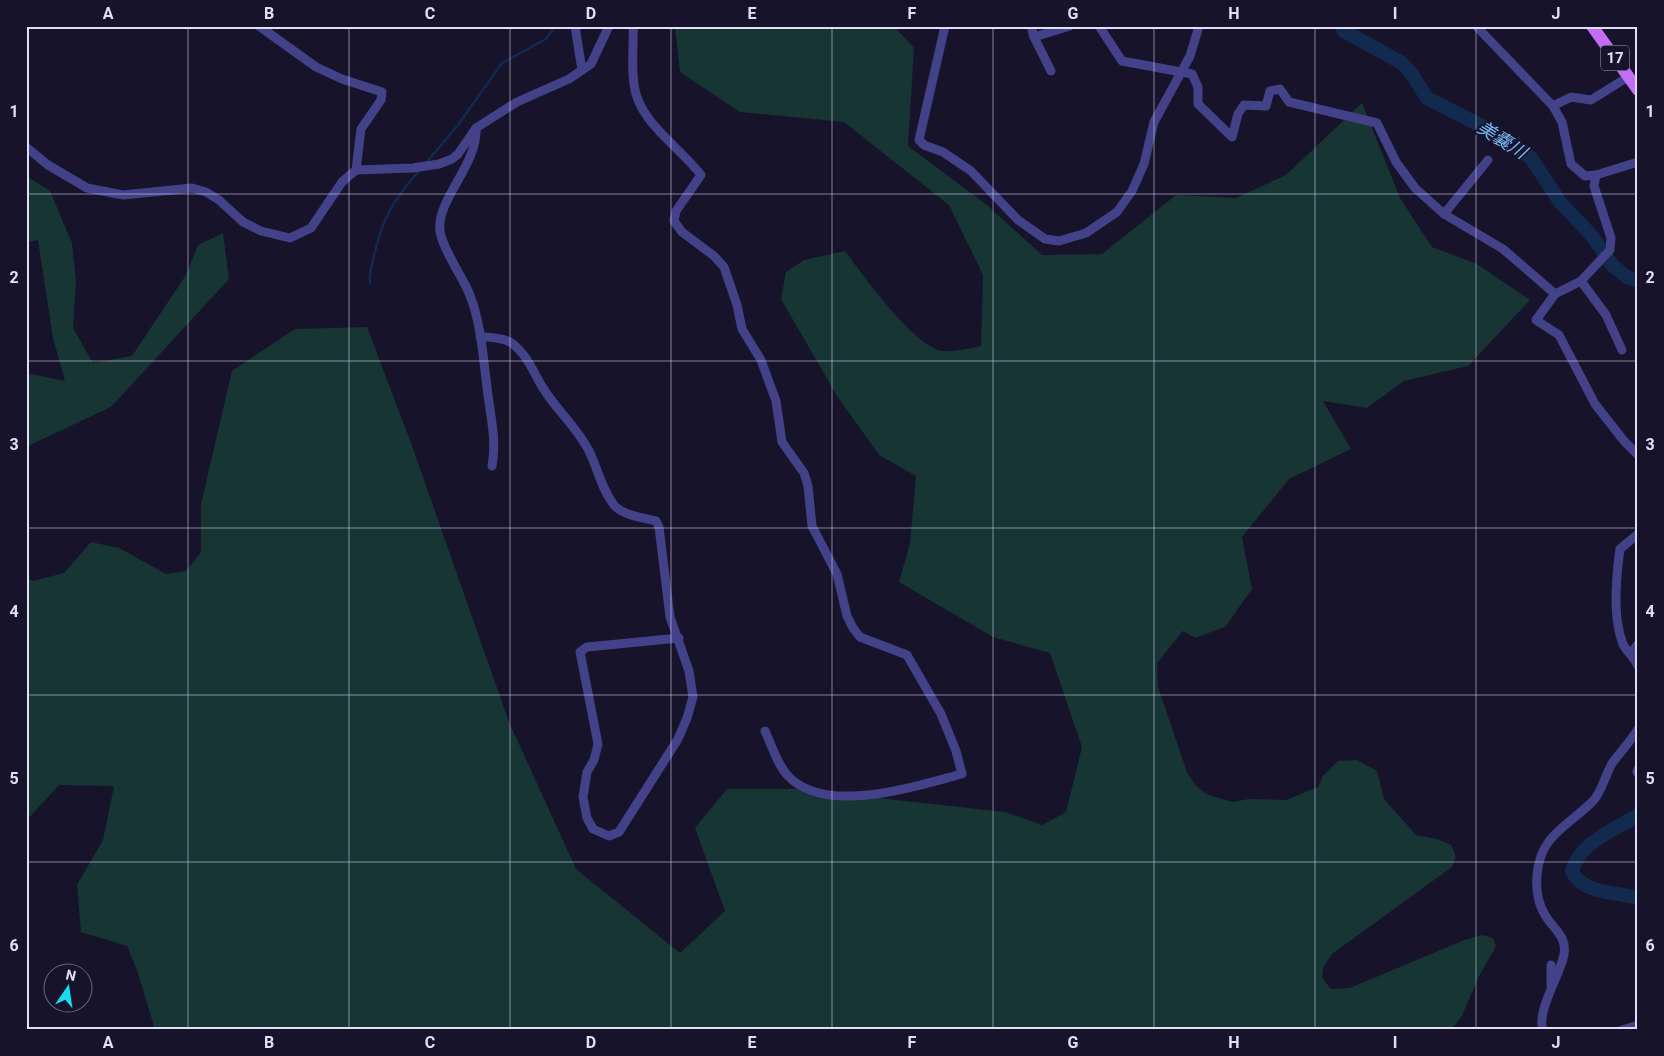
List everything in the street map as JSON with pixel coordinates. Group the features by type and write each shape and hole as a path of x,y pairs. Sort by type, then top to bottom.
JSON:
{"main road":[{"name":"17","path":"1592,26 1638,90"}],"street":[{"path":"259,26 316,66 342,79 382,92 381,100 360,128 356,170"},
{"path":"575,26 582,70"},
{"path":"26,147 48,165 87,188 123,195 192,188 206,192 219,200 243,222 261,231 290,238 311,228 342,182 356,170 413,168 439,164 458,154 476,128 517,102 569,79 591,64 610,26"},
{"path":"633,26 634,85 640,103 663,135 691,161 701,175 682,206 676,211 674,221 682,232 714,256 724,267 737,305 742,329 761,360 776,400 782,442 804,473 808,486 812,526 837,574 847,616 860,636 907,655 942,714 956,751 962,774 874,794 833,796 811,791 788,775 779,763 765,731"},
{"path":"945,26 919,140 924,145 943,152 971,171 1018,220 1045,239 1059,241 1086,233 1116,212 1132,191 1144,164 1154,122 1190,56 1199,26"},
{"path":"1031,26 1034,37 1051,70"},
{"path":"1034,37 1070,26"},
{"path":"1099,26 1122,61 1192,74 1198,87 1198,104 1232,138 1238,114 1244,105 1266,106 1270,91 1280,89 1290,102 1377,123 1396,162 1415,188 1444,214 1503,249 1555,294"},
{"path":"1476,26 1553,106 1562,122 1571,164 1585,176 1596,175 1638,162"},
{"path":"1553,106 1571,97 1591,100 1628,77"},
{"path":"476,128 473,152 444,209 440,230 470,296 480,336 495,447 492,466"},
{"path":"1444,214 1488,160"},
{"path":"1596,175 1594,186 1611,238 1610,250 1581,281 1555,294 1536,320 1559,335 1595,404 1624,441 1638,455"},
{"path":"1581,281 1606,315 1622,350"},
{"path":"480,336 511,342 517,347 529,361 543,389 572,424 589,452 604,488 615,506 625,512 656,521 659,527 670,617 679,638 689,671 693,697 678,739 619,832 610,836 593,829 587,818 583,797 588,772 594,760 598,744 580,652 587,648 679,638"},
{"path":"1638,534 1620,548 1616,574 1617,615 1623,646 1634,654 1638,666"},
{"path":"1634,654 1638,644"},
{"path":"1543,1030 1543,1020 1551,987 1564,957 1565,944 1558,930 1545,915 1537,895 1537,874 1543,853 1551,836 1594,802 1613,763 1638,729"},
{"path":"1551,965 1551,987"},
{"path":"1622,1030 1638,1025"}],"green space":[{"path":"675,26 894,26 914,48 908,146 987,205 1042,255 1102,254 1176,195 1236,198 1286,175 1362,103 1400,198 1432,247 1477,264 1530,300 1468,366 1404,381 1367,408 1323,401 1351,449 1289,479 1242,537 1252,589 1225,627 1195,638 1183,631 1157,663 1158,687 1187,772 1196,786 1206,794 1232,802 1249,799 1286,800 1318,787 1323,776 1338,761 1357,760 1377,771 1384,799 1416,835 1437,839 1451,845 1456,856 1452,867 1332,954 1323,968 1322,977 1331,989 1350,988 1464,940 1482,935 1493,938 1496,946 1478,978 1462,1016 1451,1030 155,1030 138,973 127,946 81,932 77,885 103,840 114,786 59,785 26,821 26,577 33,581 64,573 91,542 119,548 166,574 186,571 201,552 201,504 232,371 295,329 367,327 411,443 509,722 576,869 680,953 725,911 695,828 727,789 798,789 1005,812 1042,825 1066,812 1082,747 1050,653 993,637 899,582 910,543 916,476 879,455 837,396 781,299 786,272 804,260 845,251 890,309 918,337 931,347 948,351 981,346 983,275 949,205 844,122 740,112 680,72"},
{"path":"26,176 50,191 72,243 76,282 73,328 93,363 132,356 186,275 198,245 223,233 229,279 111,407 30,445 26,453 26,373 65,381 53,338 38,240 26,243"}],"waterway":[{"path":"426,163 458,125 502,63 546,39 555,26"},
{"name":"美嚢川","path":"1341,26 1344,31 1402,63 1411,73 1427,98 1497,134 1531,158 1560,202 1592,236 1613,266 1627,277 1638,281"},
{"path":"370,283 370,273 377,243 385,220 396,200 419,171"},
{"name":"美嚢川","path":"1638,815 1609,831 1590,845 1582,852 1572,871 1577,879 1592,888 1638,898"}]}
